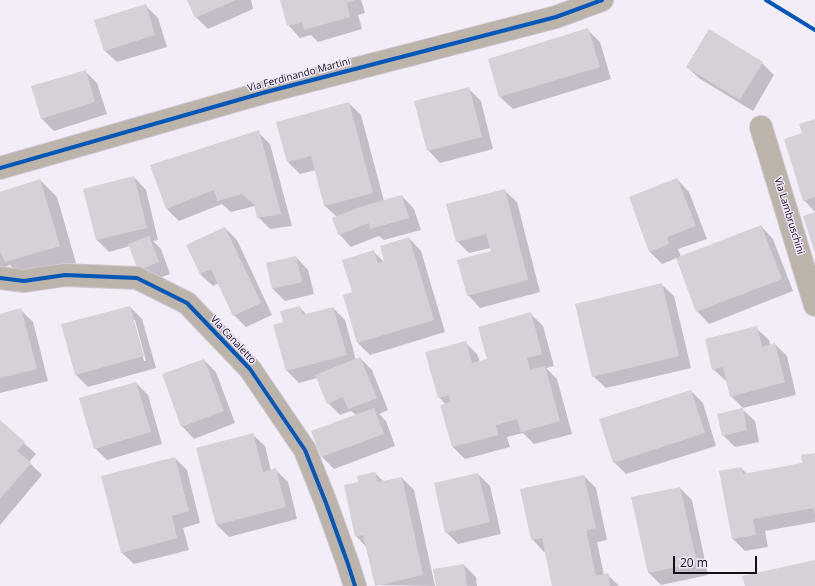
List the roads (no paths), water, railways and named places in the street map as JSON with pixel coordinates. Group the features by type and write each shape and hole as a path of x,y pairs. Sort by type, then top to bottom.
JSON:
{"street":[{"name":"Via Ferdinando Martini","path":"0,168 266,92 556,16 602,0"},
{"name":"Via Lambruschini","path":"762,127 815,304"},
{"name":"Via Canaletto","path":"0,278 24,281 65,275 137,278 187,303 250,369 305,450 331,516 355,586"}]}
